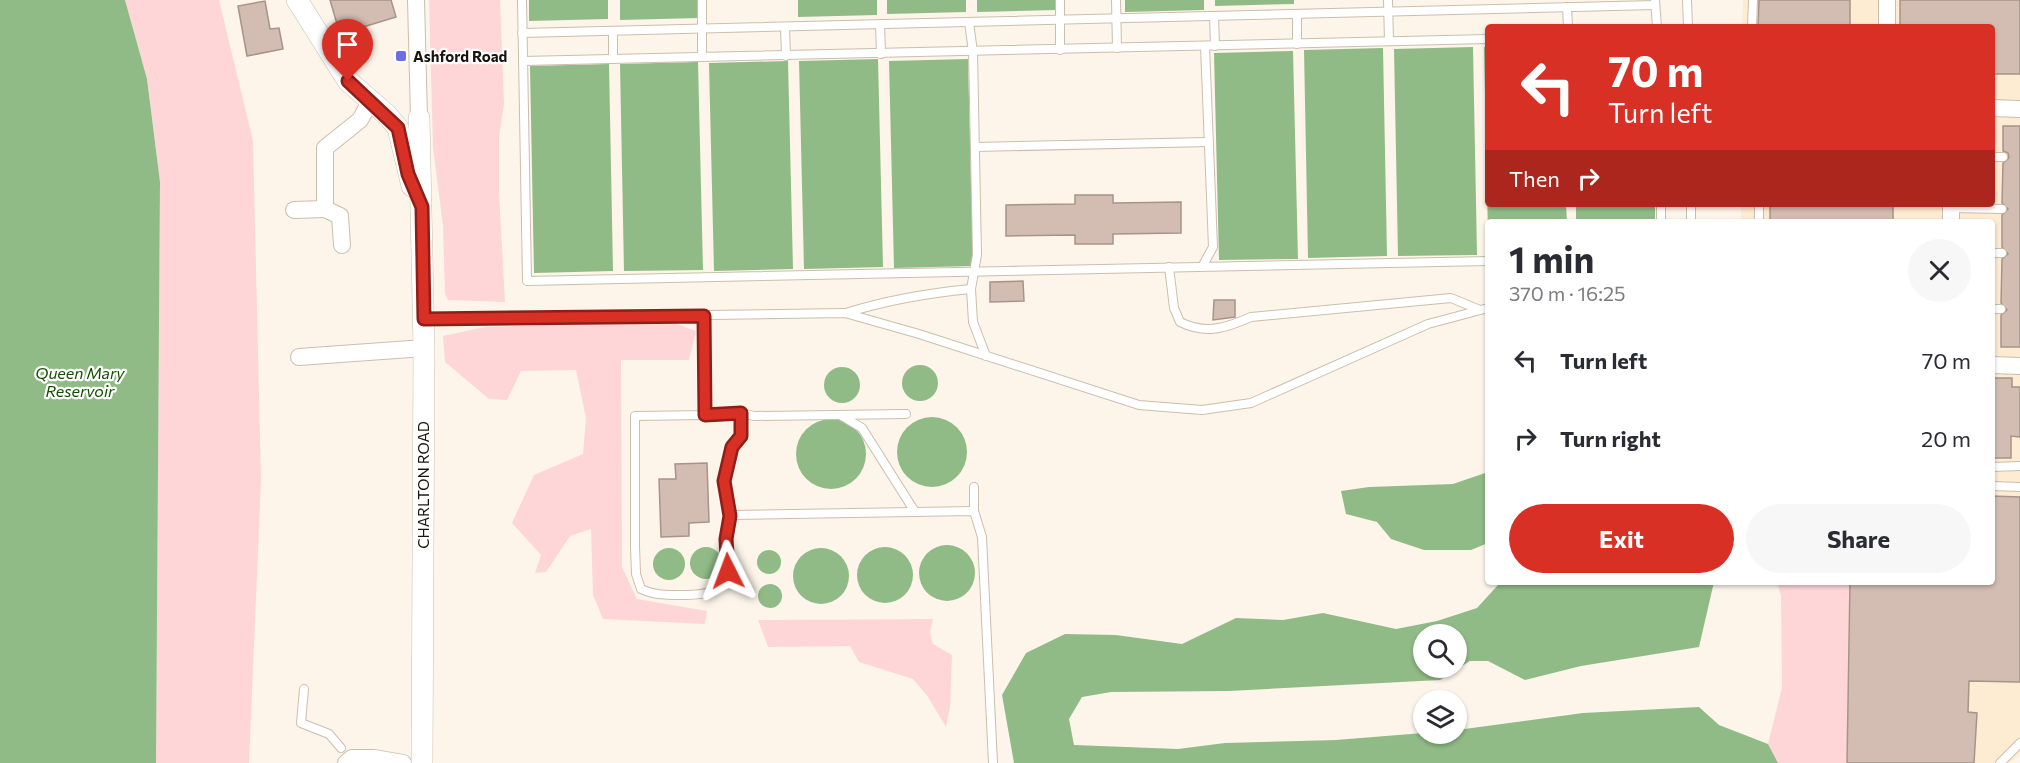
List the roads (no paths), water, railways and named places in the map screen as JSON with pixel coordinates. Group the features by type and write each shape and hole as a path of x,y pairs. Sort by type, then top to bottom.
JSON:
{"street":[{"path":"297,0 348,81 371,100 398,128 408,174 422,207"},
{"path":"371,100 390,103 419,118 416,0"},
{"path":"1887,0 1887,24"},
{"path":"325,208 325,148 360,120 371,100"},
{"path":"1995,108 2020,109"},
{"name":"CHARLTON ROAD","path":"419,118 429,141 430,159 428,191 422,207 424,319 422,763"},
{"path":"294,210 325,208 340,216 342,245"},
{"path":"299,357 424,348"},
{"path":"1995,365 2020,366"},
{"path":"345,758 374,758 403,763"}],"lane":[{"path":"522,0 527,281 1485,261"},
{"path":"702,0 702,57"},
{"path":"1060,0 1060,50"},
{"path":"1116,0 1117,48"},
{"path":"1388,0 1389,41"},
{"path":"1688,0 1688,24"},
{"path":"1752,24 1753,0"},
{"path":"522,33 1388,12 1476,5 1567,8 1655,3 1657,24"},
{"path":"1567,8 1568,24"},
{"path":"1297,14 1298,44"},
{"path":"1214,16 1215,46"},
{"path":"969,22 973,52 975,147 976,272 972,289 973,322 986,356"},
{"path":"880,24 881,54"},
{"path":"785,27 786,56"},
{"path":"613,31 613,59"},
{"path":"523,61 1485,39"},
{"path":"1202,267 1213,247 1205,46"},
{"path":"975,147 1209,142"},
{"path":"1995,157 2003,157"},
{"path":"1951,211 2002,209"},
{"path":"1995,253 2002,253"},
{"path":"1169,267 1174,308 1180,322 1195,329 1222,330 1251,317 1451,298 1484,309"},
{"path":"424,319 845,313 875,304 972,289"},
{"path":"845,313 1139,405 1202,410 1251,403 1428,324 1484,309"},
{"path":"704,316 705,415"},
{"path":"741,413 741,436 732,447 724,481 730,516 726,539 728,571 721,586 708,594 654,595 641,588 636,574 635,416 741,413 753,416 906,414"},
{"path":"839,414 862,428 915,512"},
{"path":"1995,467 2020,466"},
{"path":"1995,486 2020,486"},
{"path":"974,487 974,511 982,537 993,763"},
{"path":"730,516 974,511"},
{"path":"303,689 301,723 329,734 345,758"},
{"path":"2000,763 2020,742"}],"water":[{"name":"Queen Mary Reservoir","path":"0,0 125,0 147,79 160,182 156,763 0,763"},
{"path":"529,0 608,0 608,19 529,21"},
{"path":"620,0 699,0 699,18 620,20"},
{"path":"798,0 877,0 877,15 798,17"},
{"path":"887,0 966,0 966,12 887,14"},
{"path":"977,0 1056,0 1056,10 977,12"},
{"path":"1125,0 1204,0 1204,10 1125,12"},
{"path":"1215,0 1294,0 1294,4 1215,6"},
{"path":"1473,47 1477,255 1398,256 1394,49"},
{"path":"1484,47 1485,47 1485,94"},
{"path":"1383,48 1387,256 1308,258 1304,50"},
{"path":"1293,51 1298,259 1219,260 1214,53"},
{"path":"878,59 883,267 804,269 799,61"},
{"path":"968,59 973,266 894,268 889,61"},
{"path":"788,61 793,269 714,271 709,63"},
{"path":"698,62 703,270 624,271 620,64"},
{"path":"609,64 613,271 534,273 530,66"},
{"path":"1487,207 1566,207 1567,219 1488,219"},
{"path":"1576,207 1655,207 1655,219 1576,219"},
{"path":"920,365 933,370 938,383 933,396 920,401 907,396 902,383 907,370"},
{"path":"842,367 855,372 860,385 855,398 842,403 829,398 824,385 829,372"},
{"path":"932,417 945,420 957,427 964,439 967,452 964,465 957,477 945,484 932,487 919,484 907,477 900,465 897,452 900,439 907,427 919,420"},
{"path":"831,419 844,422 856,429 863,441 866,454 863,467 856,479 844,486 831,489 818,486 806,479 799,467 796,454 799,441 806,429 818,422"},
{"path":"1485,473 1485,544 1471,550 1424,550 1391,539 1377,522 1346,514 1341,491 1369,487 1453,484"},
{"path":"947,545 958,547 967,553 973,562 975,573 973,584 967,593 958,599 947,601 936,599 927,593 921,584 919,573 921,562 927,553 936,547"},
{"path":"706,547 717,552 722,563 717,574 706,579 695,574 690,563 695,552"},
{"path":"885,547 896,549 905,555 911,564 913,575 911,586 905,595 896,601 885,603 874,601 865,595 859,586 857,575 859,564 865,555 874,549"},
{"path":"669,548 680,553 685,564 680,575 669,580 658,575 653,564 658,553"},
{"path":"821,548 832,550 841,556 847,565 849,576 847,587 841,596 832,602 821,604 810,602 801,596 795,587 793,576 795,565 801,556 810,550"},
{"path":"769,550 774,551 780,557 780,567 774,573 769,574 764,573 758,567 757,562 758,557 764,551"},
{"path":"770,584 775,585 781,591 781,601 775,607 770,608 765,607 759,601 758,596 759,591 765,585"},
{"path":"1498,585 1713,585 1699,647 1581,666 1525,680 1488,661 1467,663 1467,624 1422,624 1477,608"},
{"path":"1323,613 1396,629 1413,626 1413,678 1443,678 1440,680 1229,691 1111,692 1082,697 1069,719 1074,745 1178,749 1225,743 1336,740 1413,734 1413,744 1467,744 1467,729 1583,713 1699,707 1719,725 1768,744 1778,763 1014,763 1002,695 1026,653 1065,634 1116,635 1182,644 1236,618 1283,620"}],"place":[{"name":"Ashford Road","path":"401,56"}]}
